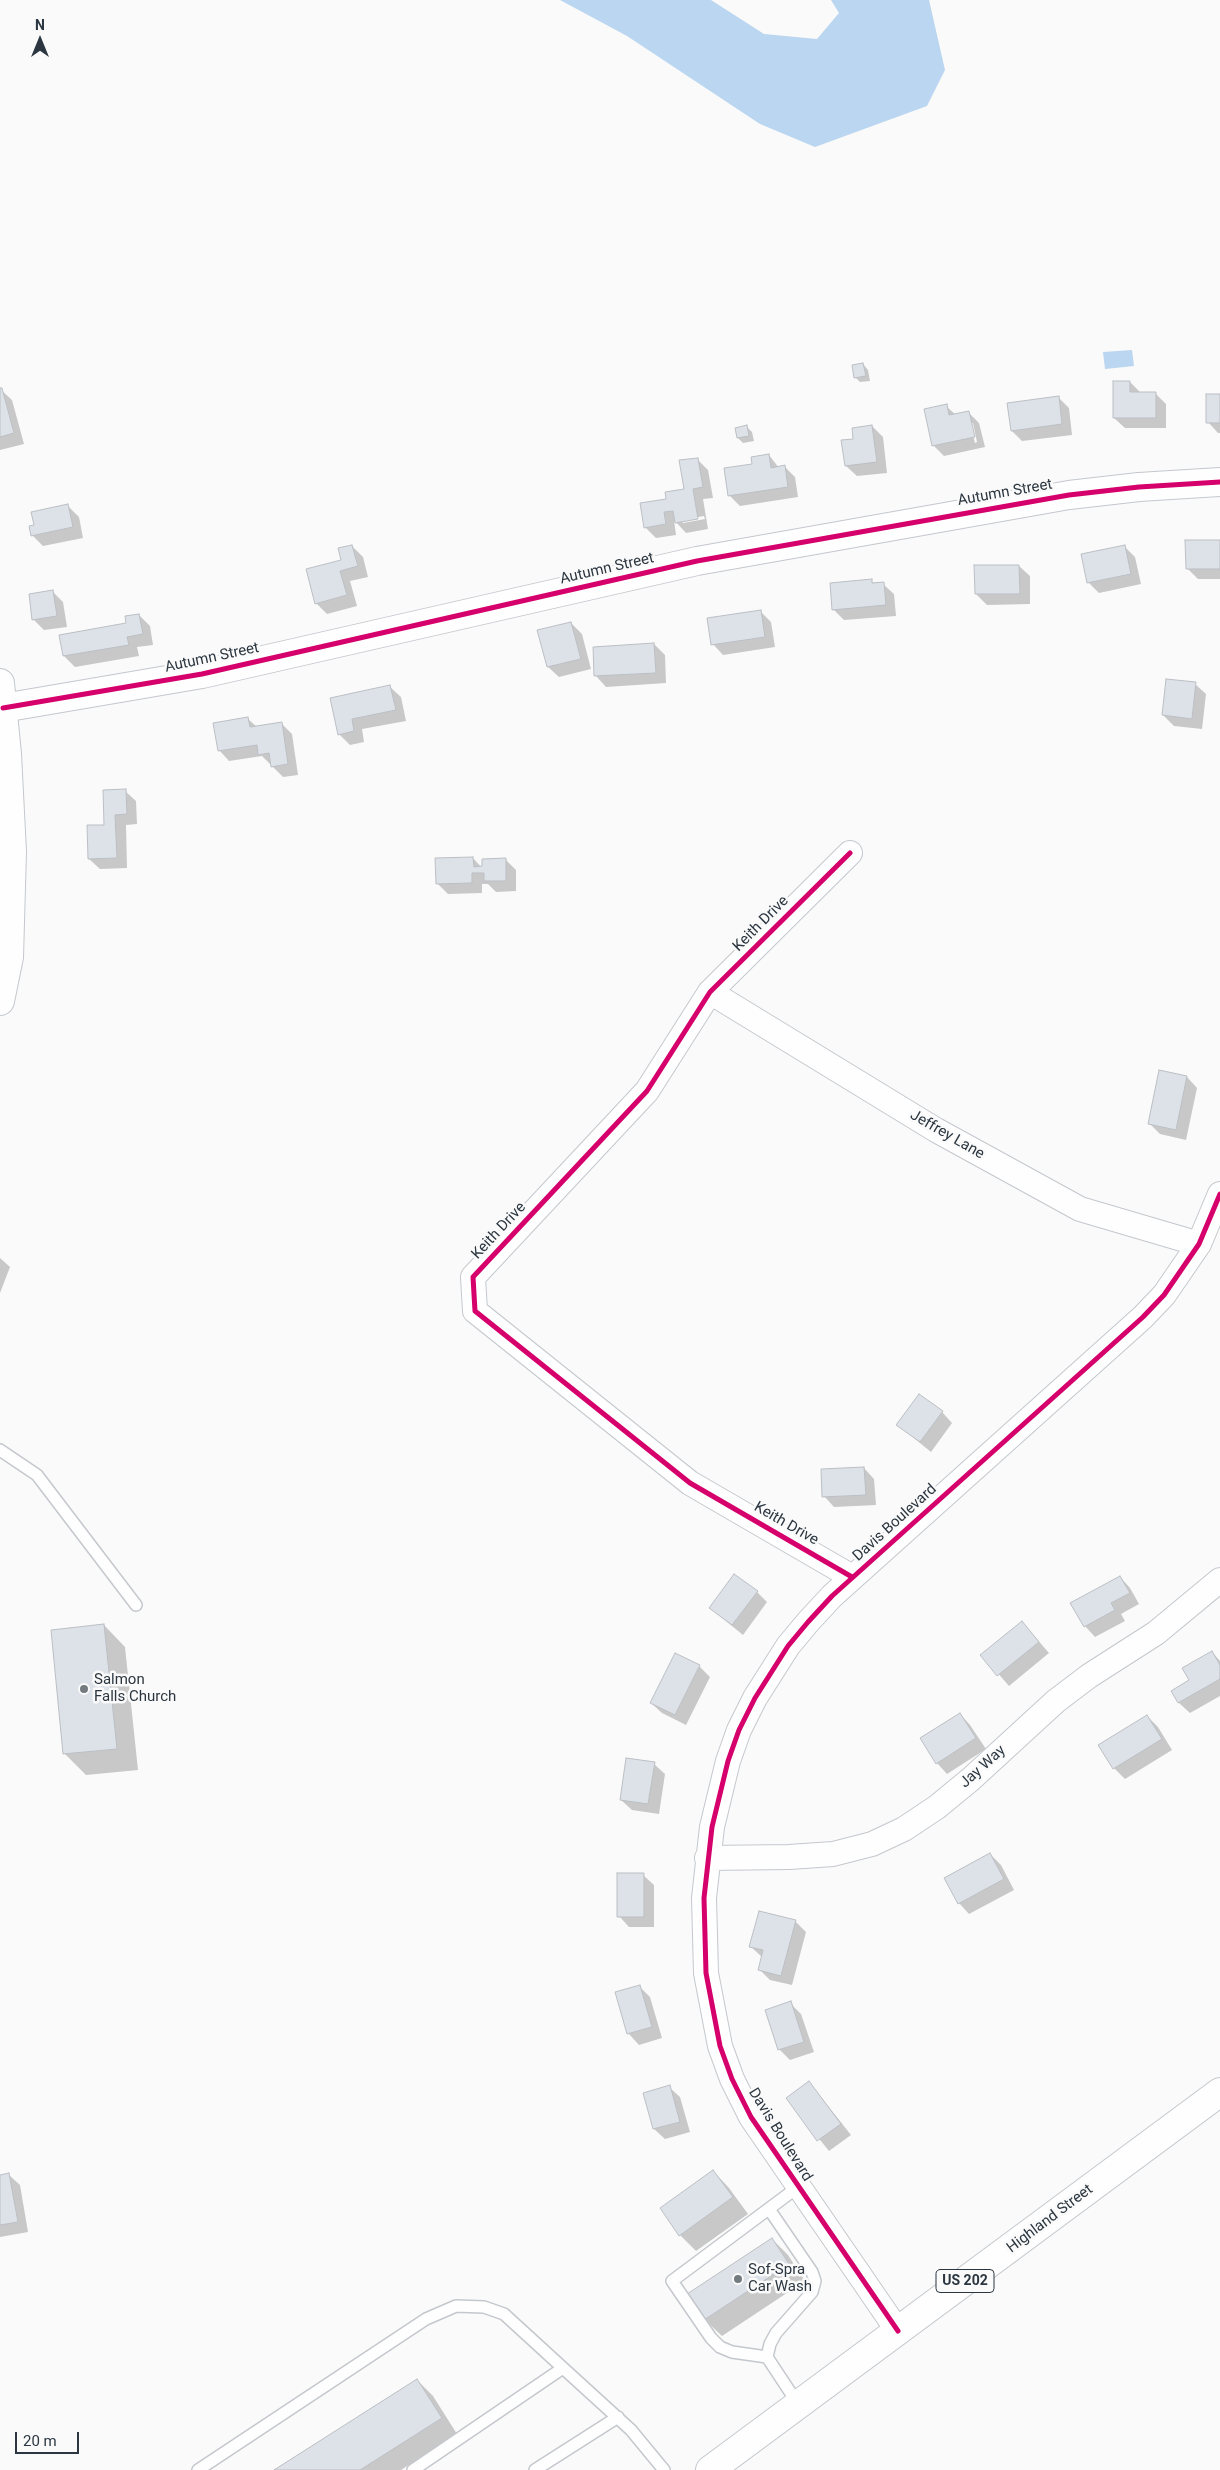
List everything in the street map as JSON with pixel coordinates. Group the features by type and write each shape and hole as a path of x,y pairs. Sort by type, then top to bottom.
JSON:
{"main road":[{"name":"Autumn Street","path":"2,696 202,674 687,563 1070,494 1220,482"},
{"path":"0,1001 9,957 12,907 12,842 2,696"},
{"name":"Highland Street","path":"710,2470 1220,2092"}],"street":[{"name":"Keith Drive","path":"850,852 710,992 647,1091 473,1277 475,1311 690,1483 852,1577"},
{"name":"Jeffrey Lane","path":"710,992 936,1130 1080,1209 1199,1244"},
{"name":"Davis Boulevard","path":"898,2331 750,2117 732,2079 720,2046 712,2011 706,1964 704,1898 707,1858 719,1794 728,1761 739,1730 788,1646 832,1596 852,1577 1143,1317 1164,1295 1199,1244 1220,1194"},
{"name":"Jay Way","path":"707,1858 789,1857 833,1854 872,1844 904,1829 937,1807 971,1780 1056,1701 1089,1676 1156,1633 1220,1580"}],"lane":[{"path":"0,1450 37,1475 136,1605"},
{"path":"767,2357 732,2352 720,2347 711,2338 672,2281 798,2187"},
{"path":"769,2209 812,2272 815,2281 812,2292 776,2333 770,2344 767,2357 799,2405"},
{"path":"198,2470 426,2319 456,2306 484,2307 504,2314 618,2417 664,2470"},
{"path":"413,2470 563,2368"},
{"path":"535,2470 618,2417"}],"water":[{"path":"560,0 711,0 764,34 817,39 839,13 831,0 929,0 945,70 927,106 815,147 760,124 627,36"},
{"path":"1132,350 1134,366 1105,369 1103,352"}],"building":[{"path":"863,363 866,376 854,378 852,365"},
{"path":"1113,381 1130,381 1130,392 1156,392 1156,418 1113,418"},
{"path":"0,388 2,388 14,433 0,437"},
{"path":"1206,394 1220,394 1220,423 1206,423"},
{"path":"1059,396 1062,424 1011,431 1007,403"},
{"path":"947,404 949,415 969,411 975,437 932,446 924,409"},
{"path":"747,425 749,436 737,438 735,428"},
{"path":"872,425 877,462 845,466 841,440 853,439 852,428"},
{"path":"769,454 771,468 785,465 788,487 728,496 724,468 752,464 751,457"},
{"path":"698,458 703,487 693,489 698,519 675,523 673,511 664,512 666,524 644,528 640,503 666,499 665,492 684,489 679,460"},
{"path":"68,504 73,527 31,536 29,526 34,525 31,512"},
{"path":"1185,540 1220,540 1220,569 1186,569"},
{"path":"352,545 358,566 340,571 347,595 315,604 306,569 341,560 338,548"},
{"path":"1125,545 1131,574 1087,583 1081,554"},
{"path":"974,565 1019,565 1020,594 975,594"},
{"path":"872,579 872,583 884,582 886,605 832,610 830,583"},
{"path":"53,590 57,616 32,620 29,594"},
{"path":"761,610 765,637 711,645 707,618"},
{"path":"139,614 143,634 127,637 129,645 63,656 59,635 126,623 125,616"},
{"path":"571,622 581,659 547,667 537,630"},
{"path":"654,643 656,673 594,676 593,647"},
{"path":"1166,679 1196,682 1192,719 1162,715"},
{"path":"390,685 396,710 352,719 354,731 338,735 330,698"},
{"path":"248,717 250,727 282,722 288,764 271,767 269,753 258,755 257,745 218,751 213,723"},
{"path":"126,789 127,814 115,815 117,858 88,859 87,825 104,825 103,790"},
{"path":"473,857 474,867 482,866 482,859 506,858 506,881 484,881 484,873 472,873 472,883 436,884 435,858"},
{"path":"1159,1070 1187,1076 1176,1130 1148,1124"},
{"path":"919,1394 943,1411 920,1442 896,1425"},
{"path":"864,1467 866,1495 822,1497 821,1469"},
{"path":"734,1574 758,1591 732,1625 709,1608"},
{"path":"1120,1576 1130,1593 1111,1603 1115,1610 1084,1627 1070,1603"},
{"path":"1022,1621 1039,1642 997,1676 980,1655"},
{"name":"Salmon Falls Church","path":"104,1624 117,1749 63,1754 51,1630"},
{"path":"1212,1651 1220,1665 1220,1679 1178,1703 1171,1691 1189,1680 1182,1668"},
{"path":"675,1653 700,1665 675,1715 650,1703"},
{"path":"960,1713 976,1738 936,1764 920,1738"},
{"path":"1147,1715 1162,1739 1113,1769 1098,1745"},
{"path":"626,1758 655,1762 648,1804 620,1800"},
{"path":"990,1853 1004,1879 958,1904 944,1878"},
{"path":"617,1873 644,1873 644,1917 617,1917"},
{"path":"759,1911 796,1920 781,1976 758,1970 763,1950 749,1947"},
{"path":"640,1985 652,2027 627,2034 615,1992"},
{"path":"791,2001 804,2042 778,2050 765,2010"},
{"path":"809,2081 841,2124 817,2141 786,2098"},
{"path":"670,2085 680,2122 653,2129 643,2093"},
{"path":"713,2170 733,2197 679,2236 660,2208"},
{"path":"9,2173 18,2222 0,2225 0,2175"},
{"name":"Sof-Spra Car Wash","path":"772,2238 789,2264 704,2320 687,2294"},
{"path":"417,2379 442,2418 360,2470 274,2470"}],"cycle path":[{"path":"3,708 202,674 697,561 1069,495 1139,487 1220,482"},
{"path":"850,853 710,992 647,1091 473,1277 475,1311 690,1483 852,1577"},
{"path":"898,2331 751,2117 732,2079 720,2046 706,1973 704,1898 712,1827 728,1761 739,1730 755,1698 788,1646 808,1622 832,1596 1143,1317 1164,1295 1199,1244 1220,1194"}],"place":[{"name":"Salmon Falls Church","path":"84,1689"},
{"name":"Sof-Spra Car Wash","path":"738,2279"}]}
